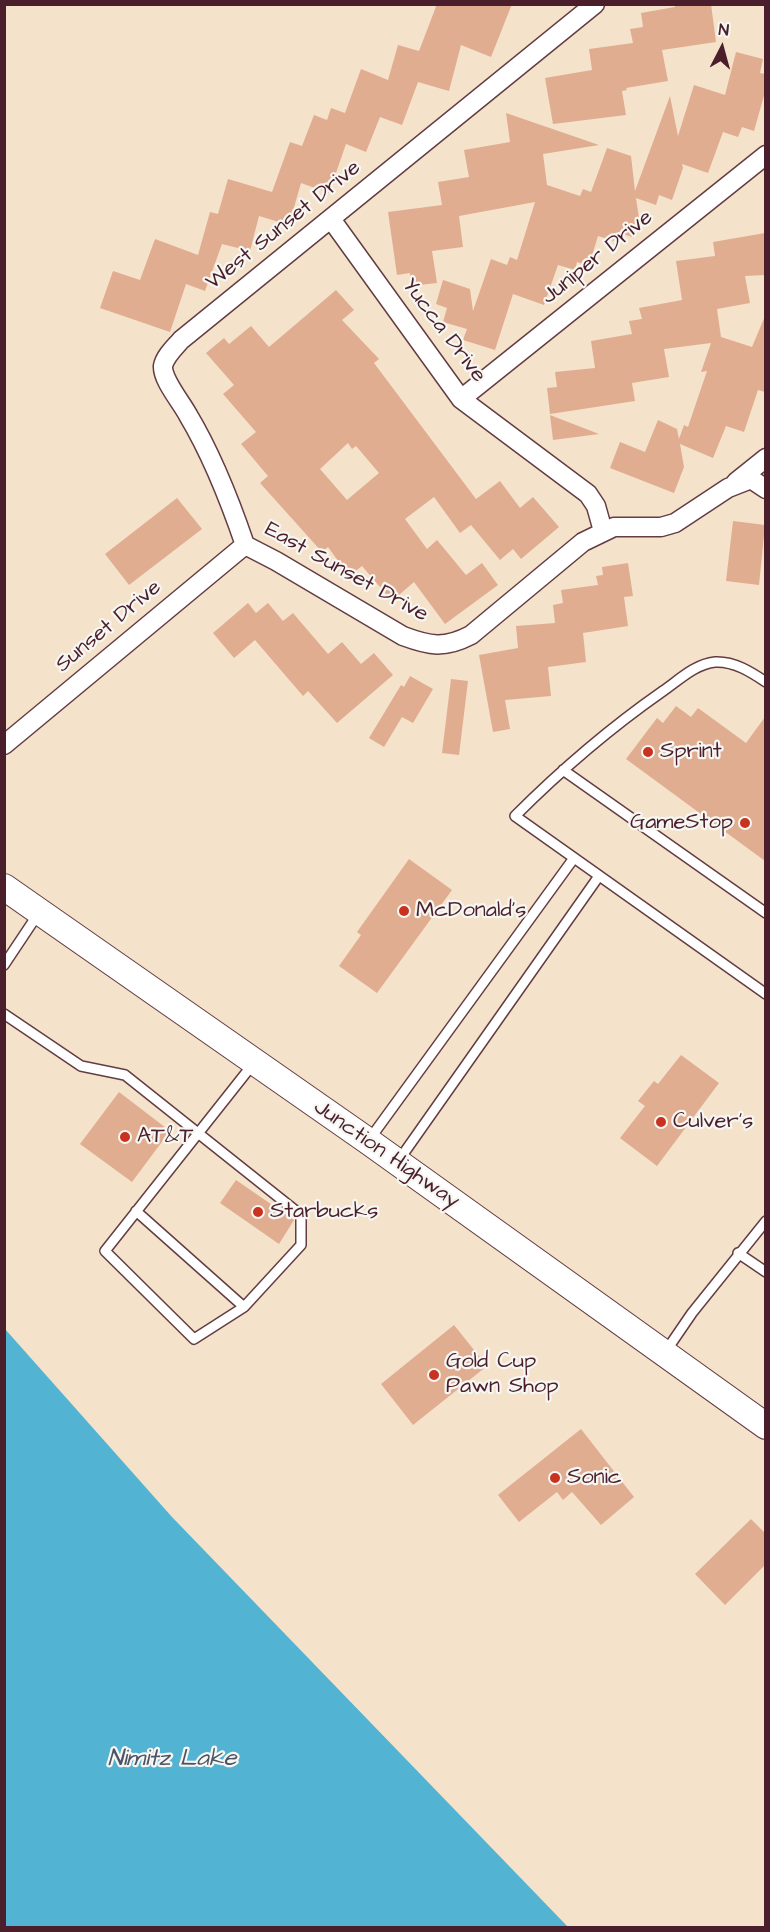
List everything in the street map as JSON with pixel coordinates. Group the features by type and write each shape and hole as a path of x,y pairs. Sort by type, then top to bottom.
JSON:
{"main road":[{"name":"Junction Highway","path":"4,887 368,1141 765,1426"}],"street":[{"name":"West Sunset Drive","path":"245,545 205,447 165,378 163,367 169,354 181,340 595,4"},
{"name":"Juniper Drive","path":"461,399 765,155"},
{"name":"Yucca Drive","path":"331,219 461,399 588,495 596,506 603,531"},
{"path":"728,488 765,458"},
{"name":"East Sunset Drive","path":"245,545 403,636 426,644 449,644 471,634 583,542 603,531 614,527 662,527 675,523 728,488 751,479 765,489"},
{"name":"Sunset Drive","path":"4,745 245,545"}],"lane":[{"path":"765,682 750,671 728,663 714,662 696,667 637,709 563,770 515,816 765,994"},
{"path":"563,770 765,914"},
{"path":"368,1141 574,858"},
{"path":"397,1162 599,876"},
{"path":"4,965 40,912"},
{"path":"4,1014 81,1066 125,1075 199,1133 301,1215 301,1245 244,1307 194,1339 105,1251 199,1133 254,1062"},
{"path":"136,1211 244,1307"},
{"path":"665,1353 692,1313 765,1221"},
{"path":"738,1253 765,1272"}],"water":[{"name":"Nimitz Lake","path":"5,1329 172,1517 568,1927 5,1927"}],"building":[{"path":"437,4 512,4 491,57 461,45 449,91 418,82 402,125 380,117 366,152 346,144 329,193 301,183 289,225 259,216 250,251 222,244 205,291 186,284 170,332 100,308 113,271 140,280 155,239 198,255 210,212 218,214 228,179 272,192 290,142 302,146 314,115 327,120 331,108 345,113 361,69 388,80 398,45 419,51"},
{"path":"675,4 711,4 716,42 662,50 668,81 626,88 627,90 622,91 626,115 553,124 545,78 592,70 589,49 633,43 630,29 643,27 641,13 675,7"},
{"path":"736,52 763,59 760,73 765,74 765,92 754,131 742,127 738,137 723,132 708,173 682,164 683,168 672,200 659,195 656,205 636,198 639,218 632,237 618,232 614,241 598,236 589,266 577,262 575,270 558,265 544,305 513,294 495,350 463,340 467,329 443,322 447,308 436,304 443,280 470,289 473,311 491,259 507,265 510,257 517,260 535,202 459,216 463,247 432,251 437,283 411,286 410,273 397,275 388,212 442,205 438,182 469,177 464,150 510,142 506,113 599,145 543,154 547,185 580,196 583,189 591,192 607,148 631,156 635,191 670,96 678,136 694,85 725,95"},
{"path":"765,233 765,275 745,276 750,303 717,309 721,337 752,347 765,316 765,392 758,390 744,432 726,426 713,458 680,444 684,467 674,493 610,468 620,442 645,452 658,420 677,429 679,439 684,425 688,427 707,371 701,372 711,343 664,349 669,377 632,383 635,401 550,414 547,388 557,387 555,372 595,368 591,341 632,334 629,321 642,319 639,308 682,300 676,261 715,256 713,242"},
{"path":"336,290 354,310 342,320 379,359 374,363 476,499 500,481 520,508 533,497 559,527 521,559 513,549 500,560 471,525 460,533 434,497 405,519 427,549 437,540 466,575 482,563 498,585 445,624 414,582 392,601 362,566 349,576 328,547 322,552 260,483 268,476 241,444 256,432 223,394 234,385 206,353 224,338 229,344 251,326 269,347","holes":["348,443 352,449 356,446 379,473 347,500 320,469"]},
{"path":"550,415 599,434 553,440"},
{"path":"177,498 202,529 129,585 105,554"},
{"path":"733,521 765,525 759,585 726,581"},
{"path":"628,563 633,596 624,597 628,626 583,633 586,662 548,667 551,696 505,700 510,729 493,732 479,655 518,648 516,626 555,623 553,605 563,603 561,590 598,585 596,576 603,575 602,567"},
{"path":"248,603 256,613 268,603 283,621 293,613 328,654 342,642 361,664 374,653 393,675 337,723 308,691 303,696 255,640 234,658 213,633"},
{"path":"410,676 433,689 413,723 402,717 384,747 369,738 401,685 404,687"},
{"path":"451,679 468,681 459,755 442,753"},
{"path":"676,706 691,717 698,708 746,743 765,717 765,861 626,759 657,718 663,723"},
{"name":"McDonald's","path":"409,859 452,890 377,993 339,966 361,935 357,932"},
{"name":"Culver's","path":"681,1055 719,1083 657,1166 620,1138 645,1106 638,1101 654,1081 658,1084"},
{"name":"AT&T","path":"119,1092 170,1131 132,1182 80,1144"},
{"name":"Starbucks","path":"236,1180 294,1220 279,1244 220,1203"},
{"name":"Gold Cup Pawn Shop","path":"454,1325 487,1366 413,1425 381,1384"},
{"name":"Sonic","path":"581,1429 634,1497 601,1525 572,1492 563,1500 557,1492 519,1522 498,1495"},
{"path":"751,1519 765,1533 765,1565 725,1605 695,1574"}],"place":[{"name":"Sprint","path":"648,752"},
{"name":"GameStop","path":"745,823"},
{"name":"McDonald's","path":"404,911"},
{"name":"Culver's","path":"661,1122"},
{"name":"AT&T","path":"125,1137"},
{"name":"Starbucks","path":"258,1212"},
{"name":"Gold Cup Pawn Shop","path":"434,1375"},
{"name":"Sonic","path":"555,1478"}]}
